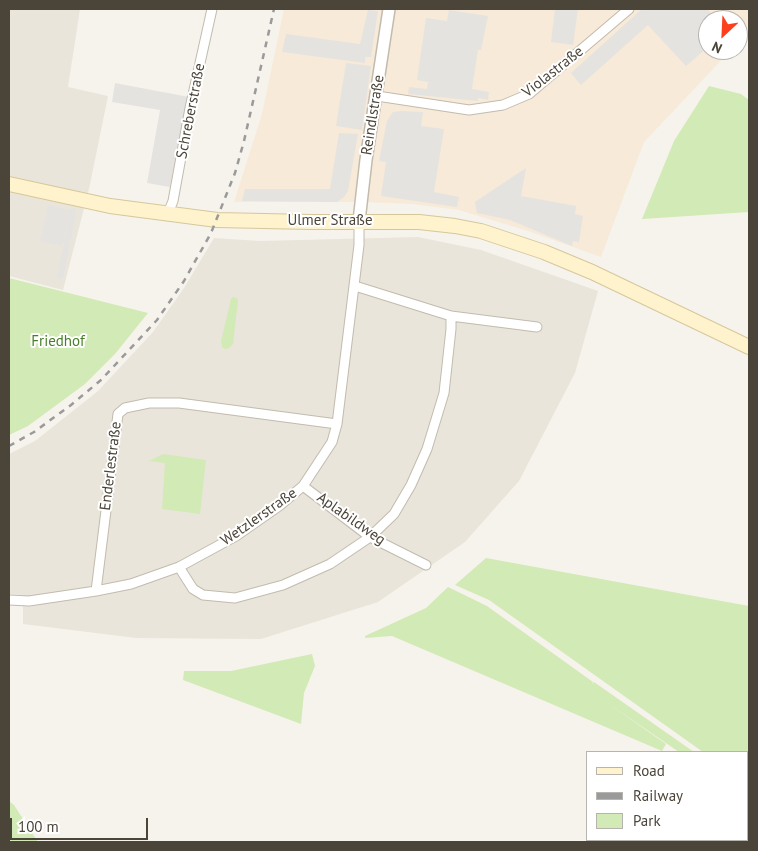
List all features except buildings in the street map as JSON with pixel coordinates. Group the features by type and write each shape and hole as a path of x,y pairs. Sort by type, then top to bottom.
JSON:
{"main road":[{"name":"Ulmer Straße","path":"9,184 99,204 217,220 419,222 481,231 544,252 592,272 749,347"}],"street":[{"name":"Schreberstraße","path":"168,213 173,201 190,108 212,9"},
{"name":"Reindlstraße","path":"359,221 366,160 389,9"},
{"name":"Violastraße","path":"377,96 469,110 503,105 529,94 629,9"},
{"name":"Wetzlerstraße","path":"9,600 29,601 96,591 131,584 179,567 236,536 279,506 303,486 332,442 337,424 360,245 359,221"},
{"path":"355,286 451,316 537,327"},
{"path":"179,567 193,589 203,595 236,598 283,585 330,564 370,537 394,514 411,486 427,450 444,394 451,316"},
{"name":"Enderlestraße","path":"96,591 118,414 125,408 149,403 179,403 337,424"},
{"name":"Aplabildweg","path":"303,486 370,537 426,565"}],"shaded area":[{"path":"9,9 80,9 68,87 108,96 89,189 63,290 9,276"},
{"path":"284,9 749,9 748,34 748,10 698,10 698,60 722,60 644,142 601,257 528,231 459,210 413,204 364,202 234,202 262,114"},
{"path":"555,9 578,9 573,45 551,42"},
{"path":"642,9 707,10 698,10 698,56 686,66 648,25 581,85 571,73"},
{"path":"368,10 378,11 371,57 365,57 365,63 282,52 286,34 360,44"},
{"path":"449,10 488,16 481,50 478,50 472,89 489,92 488,100 478,98 478,101 408,94 409,87 427,89 428,82 417,80 426,18 447,21"},
{"path":"346,63 371,66 362,130 336,126"},
{"path":"115,83 189,97 170,187 147,183 160,110 112,102"},
{"path":"393,112 423,112 421,126 444,129 434,192 459,197 457,207 381,196 386,162 379,161 387,121"},
{"path":"339,133 358,134 348,191 337,202 242,201 245,189 330,189"},
{"path":"526,168 521,196 576,206 575,214 583,216 579,242 573,241 572,246 510,220 477,213 475,202"},
{"path":"48,205 70,210 71,208 77,209 63,279 57,278 70,211 62,246 40,241"},
{"path":"418,237 481,250 598,291 575,373 519,481 465,542 378,602 261,639 136,638 23,624 23,595 9,594 9,454 35,441 98,391 153,332 184,288 214,238 260,241"}],"green space":[{"path":"709,86 741,94 749,100 749,212 642,219 674,141"},
{"name":"Friedhof","path":"9,278 148,313 115,354 85,384 28,426 9,435"},
{"path":"233,297 237,298 238,301 233,344 225,349 222,347 221,341"},
{"path":"163,454 206,460 200,514 162,509 165,463 149,461"},
{"path":"486,558 749,606 749,779 748,751 702,751 489,600 455,585"},
{"path":"448,587 487,606 593,682 592,684 594,682 693,751 678,751 603,700 666,744 662,751 392,636 365,638 365,636 426,608"},
{"path":"312,654 315,666 304,693 301,724 183,680 184,671 231,671"},
{"path":"9,801 14,805 38,842 9,842"}],"railway":[{"path":"9,446 34,432 101,380 157,320 184,281 211,233 235,173 274,9"}]}
